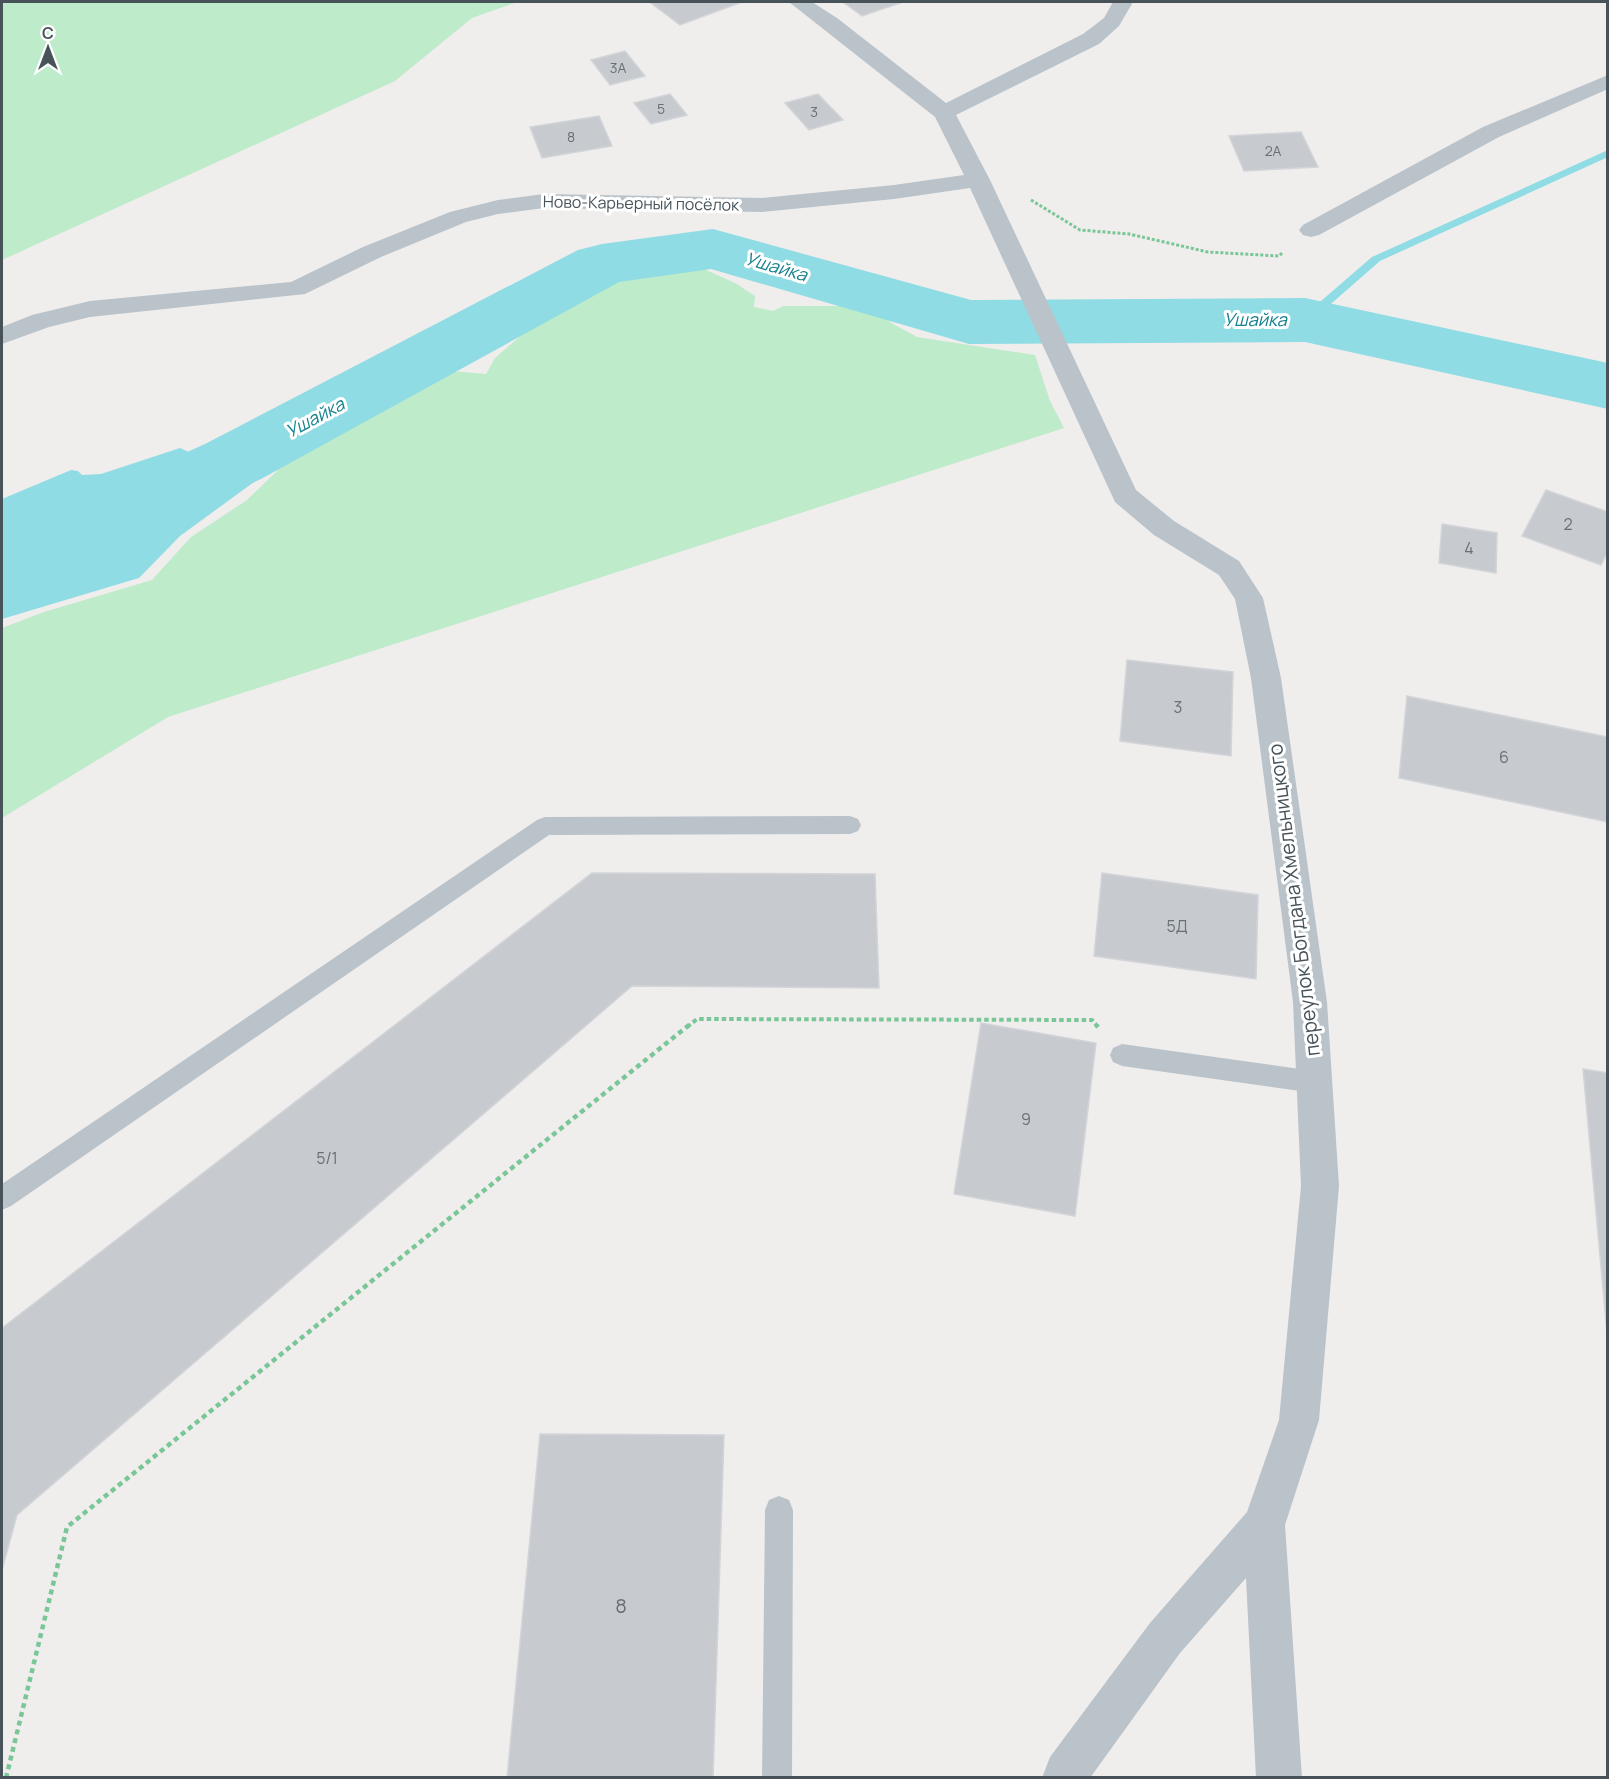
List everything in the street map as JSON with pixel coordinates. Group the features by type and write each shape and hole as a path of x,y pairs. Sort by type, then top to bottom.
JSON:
{"street":[{"path":"799,2 830,22 944,113 1091,39 1112,22 1123,2"},
{"path":"1311,230 1491,132 1608,81"},
{"name":"переулок Богдана Хмельницкого","path":"944,113 978,180 1125,495 1164,528 1229,568 1249,598 1266,678 1310,1002 1320,1186 1299,1420 1264,1525 1279,1778"},
{"name":"Ново-Карьерный посёлок","path":"2,336 41,321 90,309 296,289 383,247 458,217 498,207 544,201 762,205 894,192 978,180"},
{"name":"переулок Богдана Хмельницкого","path":"1065,1778 1066,1773 1165,1638 1264,1525"}],"lane":[{"path":"2,1198 545,826 850,825"},
{"path":"1122,1055 1314,1082"},
{"path":"777,1778 779,1510"}],"path":[{"path":"978,180 1012,188 1080,230 1129,234 1208,252 1279,256 1311,230"},
{"path":"6,1778 67,1527 697,1019 1092,1020 1122,1055"}],"green space":[{"path":"2,2 517,2 472,18 395,81 2,260"},
{"path":"663,266 697,266 735,283 755,296 754,307 773,311 783,306 839,306 876,311 893,324 917,337 1035,355 1050,401 1064,428 168,717 2,818 2,628 44,612 152,580 191,537 247,500 277,471 299,443 423,381 452,371 486,374 495,358 524,333 614,276"}],"water":[{"path":"180,448 254,482 180,536 139,578 2,619 2,499 71,470 78,471 82,475 101,474"}],"building":[{"path":"742,2 680,25 651,3"},
{"path":"843,2 903,2 862,16"},
{"path":"625,51 645,76 610,85 591,60"},
{"path":"670,94 687,115 651,124 634,103"},
{"path":"818,94 843,120 809,130 785,103"},
{"path":"599,116 612,146 542,158 530,127"},
{"path":"1301,132 1318,167 1244,171 1229,136"},
{"path":"1546,490 1608,512 1608,551 1601,565 1522,536"},
{"path":"1442,524 1497,533 1496,573 1439,563"},
{"path":"1127,660 1233,672 1231,756 1120,741"},
{"path":"1407,696 1608,737 1608,822 1399,778"},
{"path":"592,873 875,874 879,988 632,986 17,1515 2,1570 2,1328"},
{"path":"1102,873 1258,895 1256,979 1094,956"},
{"path":"981,1023 1096,1043 1075,1216 954,1194"},
{"path":"1583,1069 1608,1073 1608,1344"},
{"path":"540,1434 724,1435 713,1778 507,1778"}],"waterway":[{"path":"1305,320 1376,259 1608,153"},
{"name":"Ушайка","path":"2,550 88,529 234,461 602,264 713,249 969,322 1305,320 1608,386"}]}
